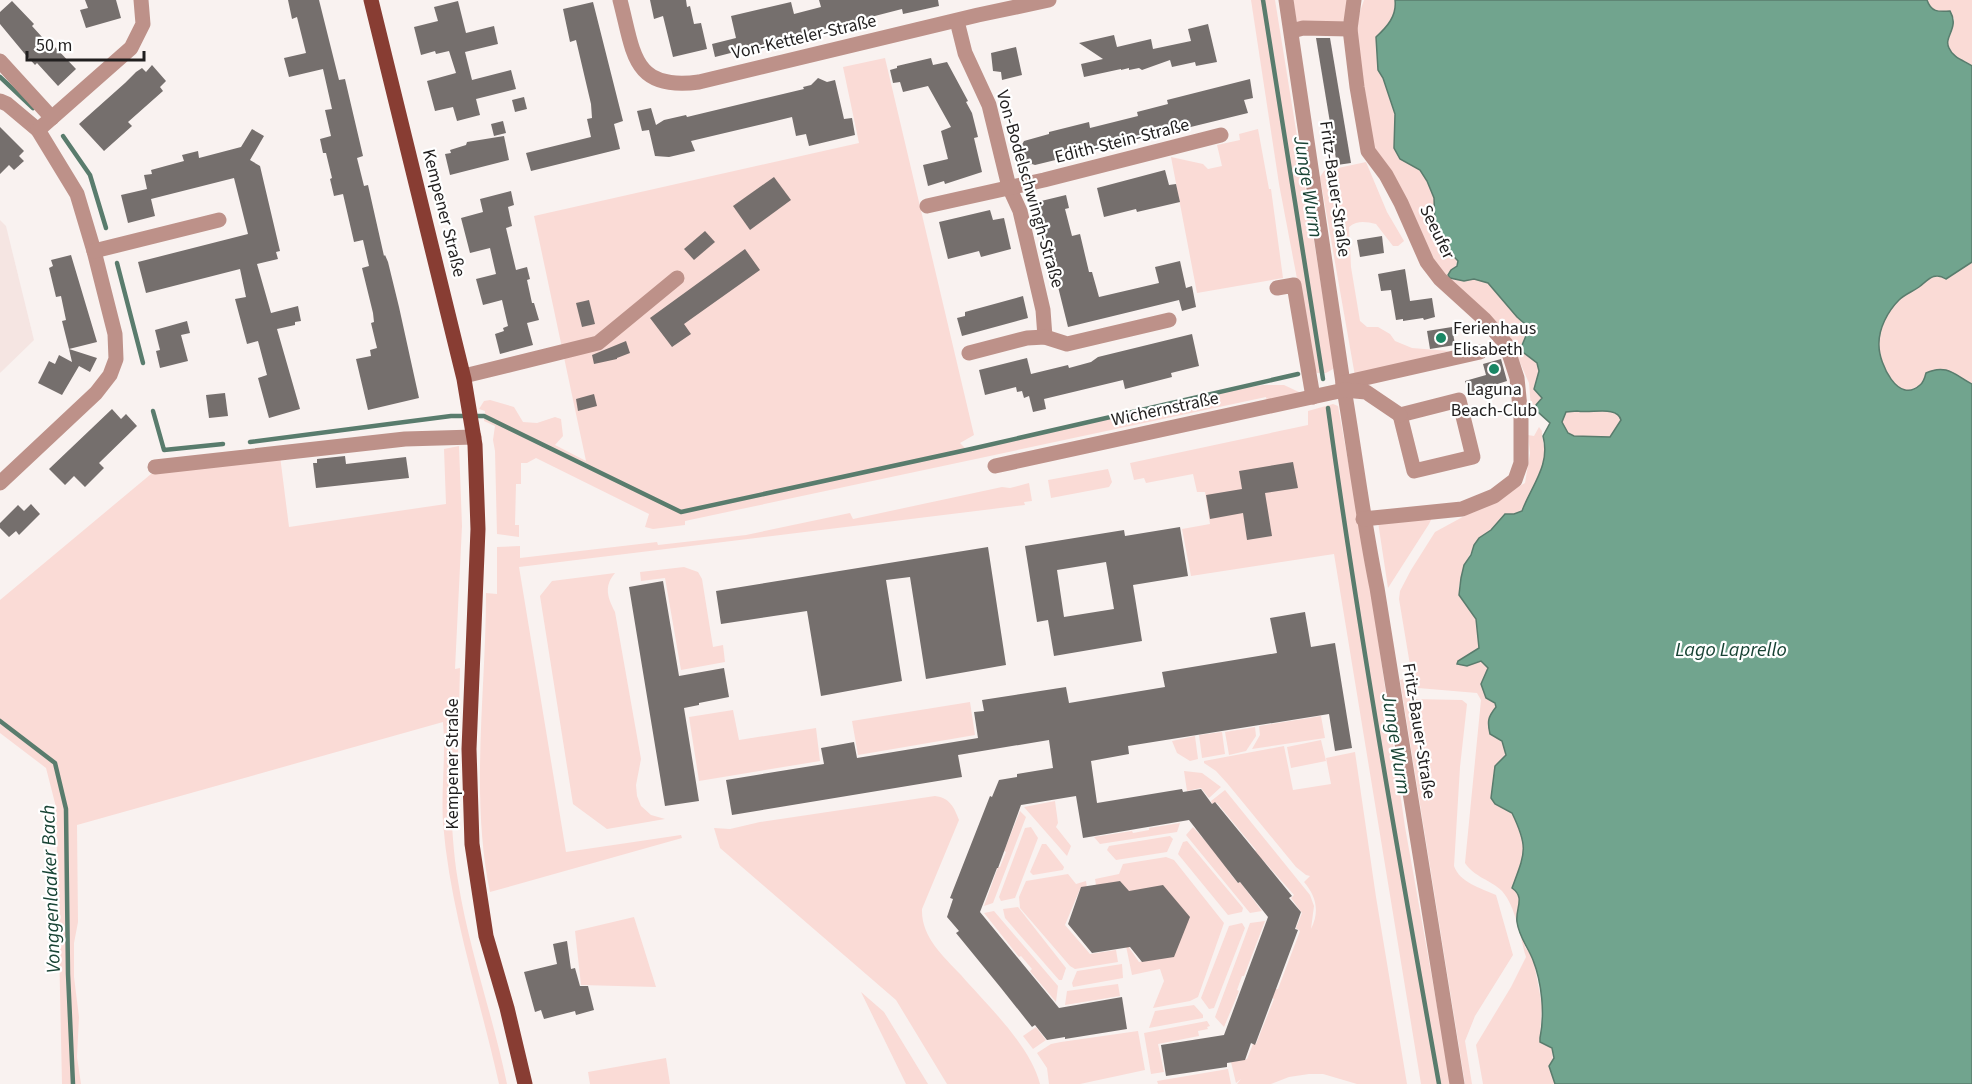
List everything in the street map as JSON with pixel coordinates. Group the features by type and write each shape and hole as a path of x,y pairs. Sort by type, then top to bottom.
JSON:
{"main road":[{"name":"Kempener Straße","path":"371,0 464,376 475,441 478,529 469,749 472,844 486,936 507,1008 525,1084"}],"street":[{"path":"38,130 131,48 143,24 141,0"},
{"name":"Von-Ketteler-Straße","path":"620,0 634,53 641,69 656,81 679,85 957,21 976,8 1049,0"},
{"name":"Fritz-Bauer-Straße","path":"1286,0 1350,417 1363,519 1377,588 1457,1084"},
{"name":"Seeufer","path":"1354,0 1350,29 1368,151 1386,175 1401,203 1427,262 1440,279 1485,319 1506,344 1516,378 1521,418 1521,464 1515,480 1494,496 1462,509 1363,519"},
{"name":"Von-Bodelschwingh-Straße","path":"957,21 965,53 989,105 1009,187 1020,211 1044,310 1045,337"},
{"path":"1292,31 1303,28 1350,29"},
{"path":"0,61 52,117"},
{"path":"0,101 7,104 38,130 77,194 115,334 116,359 110,375 96,393 0,483"},
{"name":"Edith-Stein-Straße","path":"927,206 1044,180 1221,135"},
{"path":"94,251 219,220"},
{"path":"464,376 598,343 677,278"},
{"path":"1277,288 1294,285 1313,397"},
{"path":"969,353 1027,338 1045,337 1067,344 1169,320"},
{"path":"1344,387 1480,351"},
{"path":"1344,387 1366,392 1400,415 1414,471 1473,457 1459,400 1400,415"},
{"name":"Wichernstraße","path":"995,466 1313,397 1344,387"},
{"path":"155,467 405,439 475,441"}],"shaded area":[{"path":"1251,0 1275,0 1334,365 1333,369 1326,373 1317,373 1314,368 1279,184"},
{"path":"1293,0 1350,0 1350,7 1343,22 1297,24"},
{"path":"1364,0 1395,0 1393,16 1376,37 1378,70 1395,114 1394,148 1400,159 1420,170 1427,181 1434,198 1445,246 1458,261 1450,278 1480,280 1488,283 1528,331 1522,343 1523,351 1538,365 1535,391 1541,394 1543,399 1536,405 1538,412 1531,408 1529,383 1518,358 1435,265 1373,146 1355,26"},
{"path":"1927,0 1972,0 1972,66 1951,52 1949,48 1948,43 1954,18 1934,10"},
{"path":"885,58 974,435 960,443 966,449 1064,429 1190,397 1263,385 1284,385 1301,393 1267,401 1266,397 685,521 685,525 653,529 645,527 649,514 536,458 527,463 521,463 521,484 516,484 515,525 519,525 519,537 497,534 493,440 495,426 484,421 485,411 479,409 484,401 490,400 514,407 523,422 537,423 555,417 561,419 563,436 555,445 586,461 534,216 859,143 843,67"},
{"path":"1258,129 1269,189 1271,189 1283,278 1197,293 1171,157 1203,164 1208,169 1222,166 1217,145 1240,140 1239,134"},
{"path":"1366,162 1387,212 1404,241 1398,246 1393,246 1376,224 1359,222 1349,227 1351,267 1360,321 1367,327 1378,327 1390,334 1395,341 1412,348 1449,351 1355,376 1320,177 1324,171"},
{"path":"0,220 6,226 34,340 0,373"},
{"path":"1972,262 1972,384 1965,379 1920,385 1907,391 1903,389 1887,372 1880,354 1880,334 1887,315 1901,298 1932,277 1938,276 1946,279"},
{"path":"1333,404 1338,406 1369,576 1405,827 1451,1084 1421,1084 1334,554 1191,576 1182,529 1210,524 1205,492 1197,492 1193,474 1146,483 1144,478 1134,480 1130,463 1308,425 1308,411"},
{"path":"1609,411 1619,415 1621,420 1610,438 1574,436 1568,433 1562,422 1566,412"},
{"path":"1539,427 1542,431 1544,458 1538,479 1522,511 1479,538 1464,565 1459,587 1462,600 1476,619 1479,648 1457,663 1467,666 1481,661 1489,668 1484,692 1486,698 1495,703 1506,755 1495,766 1491,798 1499,806 1512,813 1523,843 1522,858 1512,888 1518,892 1521,899 1525,947 1533,958 1542,1005 1540,1042 1552,1048 1555,1084 1483,1084 1476,1045 1526,957 1507,898 1498,887 1473,872 1465,863 1481,700 1477,693 1418,688 1413,683 1399,599 1400,591 1411,570 1435,532 1525,483 1530,453 1528,435 1534,436"},
{"path":"459,446 462,526 455,669 460,668 457,788 450,794 453,838 463,907 507,1084 499,1084 452,889 443,823 443,722 77,825 78,922 74,943 74,977 79,1017 77,1057 81,1084 62,1084 56,807 46,768 0,733 0,600 151,474 175,468 280,456 289,527 446,504 444,449"},
{"path":"1108,469 1112,482 1109,487 1051,498 1048,480"},
{"path":"1029,483 1032,501 1024,502 1025,505 519,567 566,852 681,835 682,838 490,892 484,855 480,781 486,593 497,594 497,547 520,546 520,558 657,542 658,545 746,535 850,513 853,519"},
{"path":"1430,516 1429,524 1388,588 1378,522"},
{"path":"684,567 698,572 702,579 713,647 723,645 725,662 681,670 665,578 641,581 640,572"},
{"path":"615,573 609,582 608,592 615,612 641,759 636,785 637,796 641,806 651,815 665,819 607,829 573,804 540,596 552,581"},
{"path":"1403,679 1411,699 1462,700 1467,704 1460,767 1454,866 1466,881 1496,895 1513,955 1475,1016 1465,1041 1472,1084 1465,1084 1400,680"},
{"path":"970,702 975,735 858,755 852,721"},
{"path":"733,710 739,740 816,728 820,761 699,781 689,717"},
{"path":"1321,716 1325,738 1252,749 1260,735 1259,726"},
{"path":"1255,727 1256,736 1246,751 1229,755 1225,732"},
{"path":"1222,732 1225,754 1202,758 1199,735"},
{"path":"1195,736 1198,759 1190,761 1177,753 1172,741"},
{"path":"1321,740 1326,761 1291,768 1287,747"},
{"path":"1284,746 1293,790 1331,784 1326,758 1355,752 1407,1084 1357,1084 1323,1074 1289,1077 1271,1084 1237,1084 1241,1079 1236,1083 1231,1062 1247,1059 1253,1044 1256,1044 1274,999 1271,997 1274,989 1278,989 1300,931 1296,928 1302,913 1291,898 1294,895 1262,859 1259,860 1253,853 1256,850 1217,803 1213,805 1211,801 1225,790 1310,895 1314,906 1311,929 1316,910 1314,898 1304,882 1310,876 1296,867 1227,783 1204,761"},
{"path":"1184,771 1202,773 1221,787 1209,798 1201,788 1187,791"},
{"path":"935,796 951,804 959,820 922,909 925,928 940,953 995,1012 1017,1040 1035,1069 1040,1084 947,1084 896,1000 720,848 714,828 730,829 760,822"},
{"path":"1055,801 1058,823 1056,827 1071,846 1067,856 1024,807"},
{"path":"1020,811 1026,817 993,903 984,906 1006,852 1004,851"},
{"path":"1180,823 1177,832 1100,844 1094,837 1132,831 1133,833"},
{"path":"1031,827 1038,838 1015,898 1001,901 999,897 1025,828"},
{"path":"1193,827 1230,869 1228,871 1238,883 1240,882 1262,911 1250,913 1186,835"},
{"path":"1170,836 1173,839 1167,852 1116,860 1107,850 1109,846"},
{"path":"1187,841 1243,908 1242,912 1228,915 1178,854 1183,842"},
{"path":"1042,844 1046,844 1064,867 1063,870 1033,875 1030,872"},
{"path":"1166,857 1174,860 1224,923 1198,997 1190,1001 1153,1008 1164,981 1160,969 1132,975 1126,946 1139,962 1172,956 1127,891 1096,885 1095,879 1119,874 1123,864"},
{"path":"1068,874 1076,884 1086,881 1087,888 1080,889 1065,925 1090,954 1116,950 1118,962 1075,969 1020,908 1019,897 1026,881"},
{"path":"1018,907 1066,968 1062,980 1059,980 1005,918 1003,909"},
{"path":"994,911 1058,986 1056,1002 1030,971 1032,969 1021,956 1019,957 984,913"},
{"path":"634,917 656,987 581,985 575,931"},
{"path":"1265,921 1224,1027 1215,1017 1250,923"},
{"path":"1242,923 1245,928 1214,1008 1209,1009 1201,998 1229,926"},
{"path":"1122,964 1123,978 1073,987 1072,983 1077,971"},
{"path":"1118,984 1120,996 1065,1005 1067,991"},
{"path":"861,992 884,1012 928,1084 906,1084"},
{"path":"1194,1005 1203,1018 1149,1028 1155,1011"},
{"path":"1207,1021 1210,1026 1207,1027 1208,1029 1198,1031 1199,1036 1158,1044 1164,1072 1151,1074 1144,1033"},
{"path":"1036,1027 1046,1040 1033,1049 1023,1036"},
{"path":"1138,1031 1145,1070 1080,1084 1049,1084 1047,1068 1037,1053 1051,1044"},
{"path":"666,1058 670,1084 590,1084 588,1072"},
{"path":"1228,1069 1231,1084 1158,1084 1157,1081"}],"water":[{"name":"Lago Laprello","path":"1395,0 1927,0 1936,10 1950,11 1953,22 1948,40 1949,48 1956,57 1972,66 1972,262 1946,279 1938,276 1931,277 1901,298 1884,321 1879,346 1886,371 1897,386 1904,390 1912,390 1921,384 1926,373 1940,369 1951,372 1972,384 1972,1084 1555,1084 1549,1066 1554,1058 1552,1048 1540,1042 1542,999 1539,979 1518,927 1519,899 1512,888 1522,858 1523,843 1512,813 1495,804 1491,798 1495,766 1506,755 1502,741 1490,734 1489,730 1488,722 1496,707 1495,703 1486,698 1481,684 1488,668 1481,661 1467,666 1457,664 1458,661 1479,648 1476,619 1459,595 1464,565 1479,538 1491,530 1505,514 1522,511 1542,466 1545,447 1543,436 1550,423 1538,412 1536,405 1542,398 1534,389 1539,371 1537,363 1520,350 1528,331 1525,324 1488,283 1474,279 1464,281 1450,278 1448,275 1457,266 1458,261 1445,247 1435,224 1434,198 1427,181 1420,170 1400,159 1394,148 1395,114 1378,70 1376,37 1390,21","holes":["1609,411 1619,415 1621,420 1610,437 1574,436 1568,433 1562,422 1566,412"]}],"building":[{"path":"85,0 116,0 121,18 86,28 80,10 88,8"},
{"path":"288,0 319,0 339,80 345,79 363,156 357,158 364,186 368,185 384,256 388,262 419,398 368,410 356,359 371,356 370,350 377,348 371,323 374,322 373,313 362,268 369,266 363,240 354,242 343,194 334,196 326,153 323,153 320,139 331,136 325,110 332,109 323,69 289,77 284,58 306,53 297,17 292,19"},
{"path":"650,0 686,0 687,7 690,6 694,24 701,23 707,49 673,57 663,16 654,19"},
{"path":"819,0 938,0 939,6 903,14 902,9 715,57 712,44 736,38 731,16 791,2 794,14 821,7"},
{"path":"12,1 34,24 32,26 52,48 54,46 76,69 58,86 37,63 35,65 0,24 0,12"},
{"path":"458,1 466,33 494,26 498,44 465,52 472,80 511,70 516,89 476,99 480,115 457,121 453,107 435,111 427,81 456,73 449,51 436,54 435,51 421,55 414,27 438,21 434,7"},
{"path":"593,2 623,121 614,124 620,149 531,171 526,153 591,137 587,119 592,118 591,104 576,40 570,42 563,9"},
{"path":"1208,24 1217,62 1196,66 1195,62 1172,67 1170,60 1142,70 1139,68 1129,70 1129,68 1084,77 1081,64 1103,59 1079,43 1114,35 1117,47 1151,39 1153,49 1191,41 1188,29"},
{"path":"1316,38 1330,38 1351,163 1337,165"},
{"path":"1016,47 1022,75 1002,80 1001,72 993,71 991,53"},
{"path":"931,58 933,65 947,62 968,101 966,102 972,113 978,137 974,138 982,172 945,184 944,181 928,186 923,165 948,159 941,131 951,127 928,86 903,92 900,82 893,83 890,70 897,66"},
{"path":"152,65 166,81 160,87 163,91 128,122 132,126 104,151 79,124 136,72 142,68 146,72"},
{"path":"818,78 827,82 835,80 844,119 852,118 855,135 809,146 806,134 796,136 792,117 691,141 695,151 669,157 655,156 649,130 642,131 637,111 651,108 656,125 664,120 686,115 687,117 804,89 803,87 811,85"},
{"path":"1250,79 1253,98 1244,100 1248,113 1035,165 1024,166 1022,156 1017,154 1024,141 1049,134 1049,132 1089,122 1090,128 1138,116 1137,112 1168,104 1167,100"},
{"path":"524,97 527,109 515,112 512,100"},
{"path":"503,121 506,133 494,136 491,124"},
{"path":"0,127 24,151 19,156 24,161 14,170 9,165 0,174"},
{"path":"252,129 264,136 250,160 260,166 280,251 276,252 278,259 257,264 271,313 298,306 301,321 295,322 295,325 277,329 300,409 269,418 258,378 267,375 258,341 247,344 235,299 246,297 240,269 146,293 138,262 248,234 234,178 151,199 155,216 128,223 121,195 147,189 144,175 152,174 151,170 184,161 182,155 198,151 199,158 241,147"},
{"path":"504,136 509,160 450,175 445,154 451,153 450,150 466,145 467,142"},
{"path":"1165,170 1169,185 1176,184 1180,202 1104,217 1097,188"},
{"path":"774,177 791,200 750,230 733,206"},
{"path":"511,191 514,205 508,207 512,226 506,228 516,270 527,267 532,303 534,303 539,320 527,323 533,345 500,354 495,334 504,331 503,328 508,326 502,300 483,305 476,279 496,274 490,248 470,253 461,218 483,212 480,199"},
{"path":"1066,195 1069,208 1065,209 1072,236 1080,234 1089,272 1092,272 1099,297 1159,283 1155,267 1180,261 1186,288 1192,286 1196,307 1182,311 1179,300 1068,327 1037,202"},
{"path":"990,210 993,220 1004,218 1011,249 981,257 979,251 948,259 939,222"},
{"path":"705,231 715,242 694,260 684,249"},
{"path":"1382,236 1384,253 1360,257 1357,240"},
{"path":"745,249 760,270 684,324 691,334 672,347 650,318"},
{"path":"71,255 97,342 69,349 62,321 66,320 61,296 56,297 49,268 53,266 51,260"},
{"path":"1405,269 1410,301 1432,298 1435,317 1424,320 1423,318 1396,320 1391,290 1381,291 1378,274"},
{"path":"1023,296 1028,318 962,336 957,318 965,316 965,312"},
{"path":"589,300 595,324 582,327 576,303"},
{"path":"187,321 190,333 181,335 188,361 160,368 156,351 160,350 155,330"},
{"name":"Ferienhaus Elisabeth","path":"1452,327 1455,345 1430,349 1427,331"},
{"path":"1192,334 1199,366 1171,373 1172,377 1125,389 1123,380 1044,399 1046,409 1033,412 1029,396 1024,398 1022,391 1017,392 1016,387 985,395 979,370 1027,358 1031,374 1068,365 1069,368 1091,362 1098,357"},
{"path":"626,341 630,353 617,359 594,364 592,355"},
{"path":"69,349 97,358 90,372 79,366 62,395 38,383 49,361 55,364 59,355 72,362"},
{"path":"1501,359 1507,381 1469,394 1465,381 1486,375 1483,364"},
{"path":"225,393 228,416 209,418 206,395"},
{"path":"594,394 597,406 578,411 576,399"},
{"path":"112,409 121,419 126,414 137,426 99,463 104,468 85,487 74,476 65,485 49,469"},
{"path":"345,456 346,464 406,457 409,478 316,488 313,463 317,463 317,459"},
{"path":"1293,462 1298,488 1265,493 1272,536 1247,540 1243,513 1210,519 1206,495 1242,489 1239,471"},
{"path":"31,504 40,514 19,535 16,531 9,537 0,528 0,523 18,505 24,511"},
{"path":"1180,527 1188,576 1133,585 1142,641 1054,656 1048,620 1037,622 1025,546 1124,530 1125,536","holes":["1106,562 1114,609 1064,617 1057,570"]},
{"path":"988,547 1006,665 926,679 910,577 886,580 902,681 821,696 807,611 721,624 716,591"},
{"path":"663,581 679,676 724,668 729,697 684,708 699,801 665,806 629,587"},
{"path":"1305,612 1311,647 1335,643 1352,748 1335,751 1329,714 1128,746 1129,754 1091,761 1097,803 1182,789 1183,792 1201,789 1212,804 1215,802 1292,896 1289,898 1301,912 1295,929 1298,930 1255,1045 1251,1043 1245,1060 1227,1063 1227,1067 1166,1076 1161,1045 1224,1035 1268,917 1189,820 1083,838 1076,796 1021,805 980,912 1059,1008 1122,997 1127,1029 1047,1040 1035,1025 1032,1027 956,933 959,931 947,917 953,899 950,898 990,796 992,797 999,780 1017,777 1017,774 1053,768 1049,740 958,755 962,777 732,815 726,780 824,764 821,748 854,742 857,758 978,738 974,712 984,711 982,700 1066,687 1069,703 1165,687 1162,672 1277,653 1270,618"},
{"path":"1120,881 1129,891 1163,885 1190,917 1174,957 1142,962 1130,947 1092,953 1068,924 1081,887"},
{"path":"567,941 571,969 575,968 580,986 588,986 594,1010 576,1015 575,1011 544,1019 541,1010 535,1012 524,972 557,964 553,944"}],"waterway":[{"name":"Junge Wurm","path":"1263,0 1323,379"},
{"path":"0,77 33,108"},
{"path":"63,136 90,175 106,228"},
{"path":"117,263 143,363"},
{"path":"250,442 451,416 484,416 681,512 971,449 1298,374"},
{"name":"Junge Wurm","path":"1328,408 1366,662 1439,1084"},
{"path":"153,411 164,450 223,444"},
{"name":"Vonggenlaaker Bach","path":"0,721 55,763 66,809 68,974 73,1084"}],"place":[{"name":"Ferienhaus Elisabeth","path":"1441,338"},
{"name":"Laguna Beach-Club","path":"1494,369"}]}
